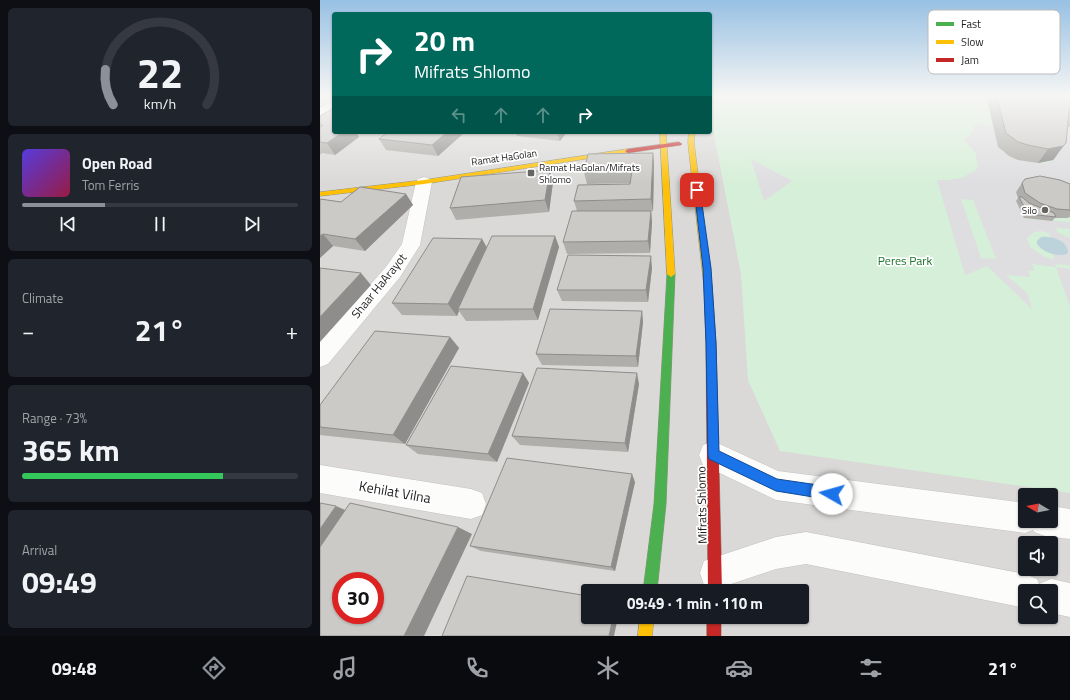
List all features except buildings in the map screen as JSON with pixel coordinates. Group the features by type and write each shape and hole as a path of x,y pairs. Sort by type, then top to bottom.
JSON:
{"street":[{"path":"651,584 660,504 671,268 663,134"},
{"name":"Mifrats Shlomo","path":"692,134 691,143 707,268 711,343 716,582"},
{"name":"Ramat HaGolan","path":"320,194 424,182 665,144 691,143"},
{"name":"Shaar HaArayot","path":"320,357 393,272 411,245 424,182"},
{"path":"713,455 776,485 1018,517"},
{"name":"Kehilat Vilna","path":"320,479 471,504"},
{"path":"1058,523 1070,524"},
{"path":"716,582 776,554 806,548 1018,590"},
{"path":"1058,597 1070,600"},
{"path":"645,636 646,624"},
{"path":"714,624 714,636"}],"shaded area":[{"path":"320,125 332,125 332,134 712,134 712,125 1070,125 1070,636 320,636"},
{"path":"975,125 993,126 998,147 1002,152 1019,160 1047,163 1056,157 1059,125 1070,127 1070,190 1028,178 1025,185 1016,191 1019,202 1016,202 1025,219 1070,222 1070,229 1056,228 1057,232 1070,238 1070,265 1055,264 1056,267 1032,264 1035,271 1028,270 1030,277 1006,275 1028,294 1032,309 987,266 965,275 937,180 961,178 976,170 978,167 975,152 964,140 973,132 973,127","holes":["961,199 973,200 996,259 981,258","1041,231 1049,233 1050,237 1055,239 1063,255 1053,255 1054,260 1043,256 1030,247 1027,238 1034,232"]},
{"path":"751,159 792,181 764,201"},
{"path":"1056,267 1070,269 1070,307"}],"green space":[{"name":"Peres Park","path":"712,125 1070,125 1070,493 1058,491 1058,488 1035,488 780,451 748,380 741,274"}],"water":[{"path":"1041,237 1054,238 1062,242 1067,248 1067,254 1055,255 1043,250 1037,244 1037,241"}],"traffic: fast":[{"path":"651,584 660,504 671,274"}],"traffic: slow":[{"path":"663,134 671,274"},
{"path":"692,134 691,143 708,286"},
{"path":"320,194 424,182 628,151"},
{"path":"645,636 646,624"}],"traffic: jam":[{"path":"628,151 679,144"},
{"path":"708,286 711,343 715,584"},
{"path":"714,624 714,636"}],"place":[{"name":"Ramat HaGolan/Mifrats Shlomo","path":"531,173"},
{"name":"Silo","path":"1045,210"}],"route":[{"path":"697,190 707,268 711,343 713,455 776,485 832,494"}]}
